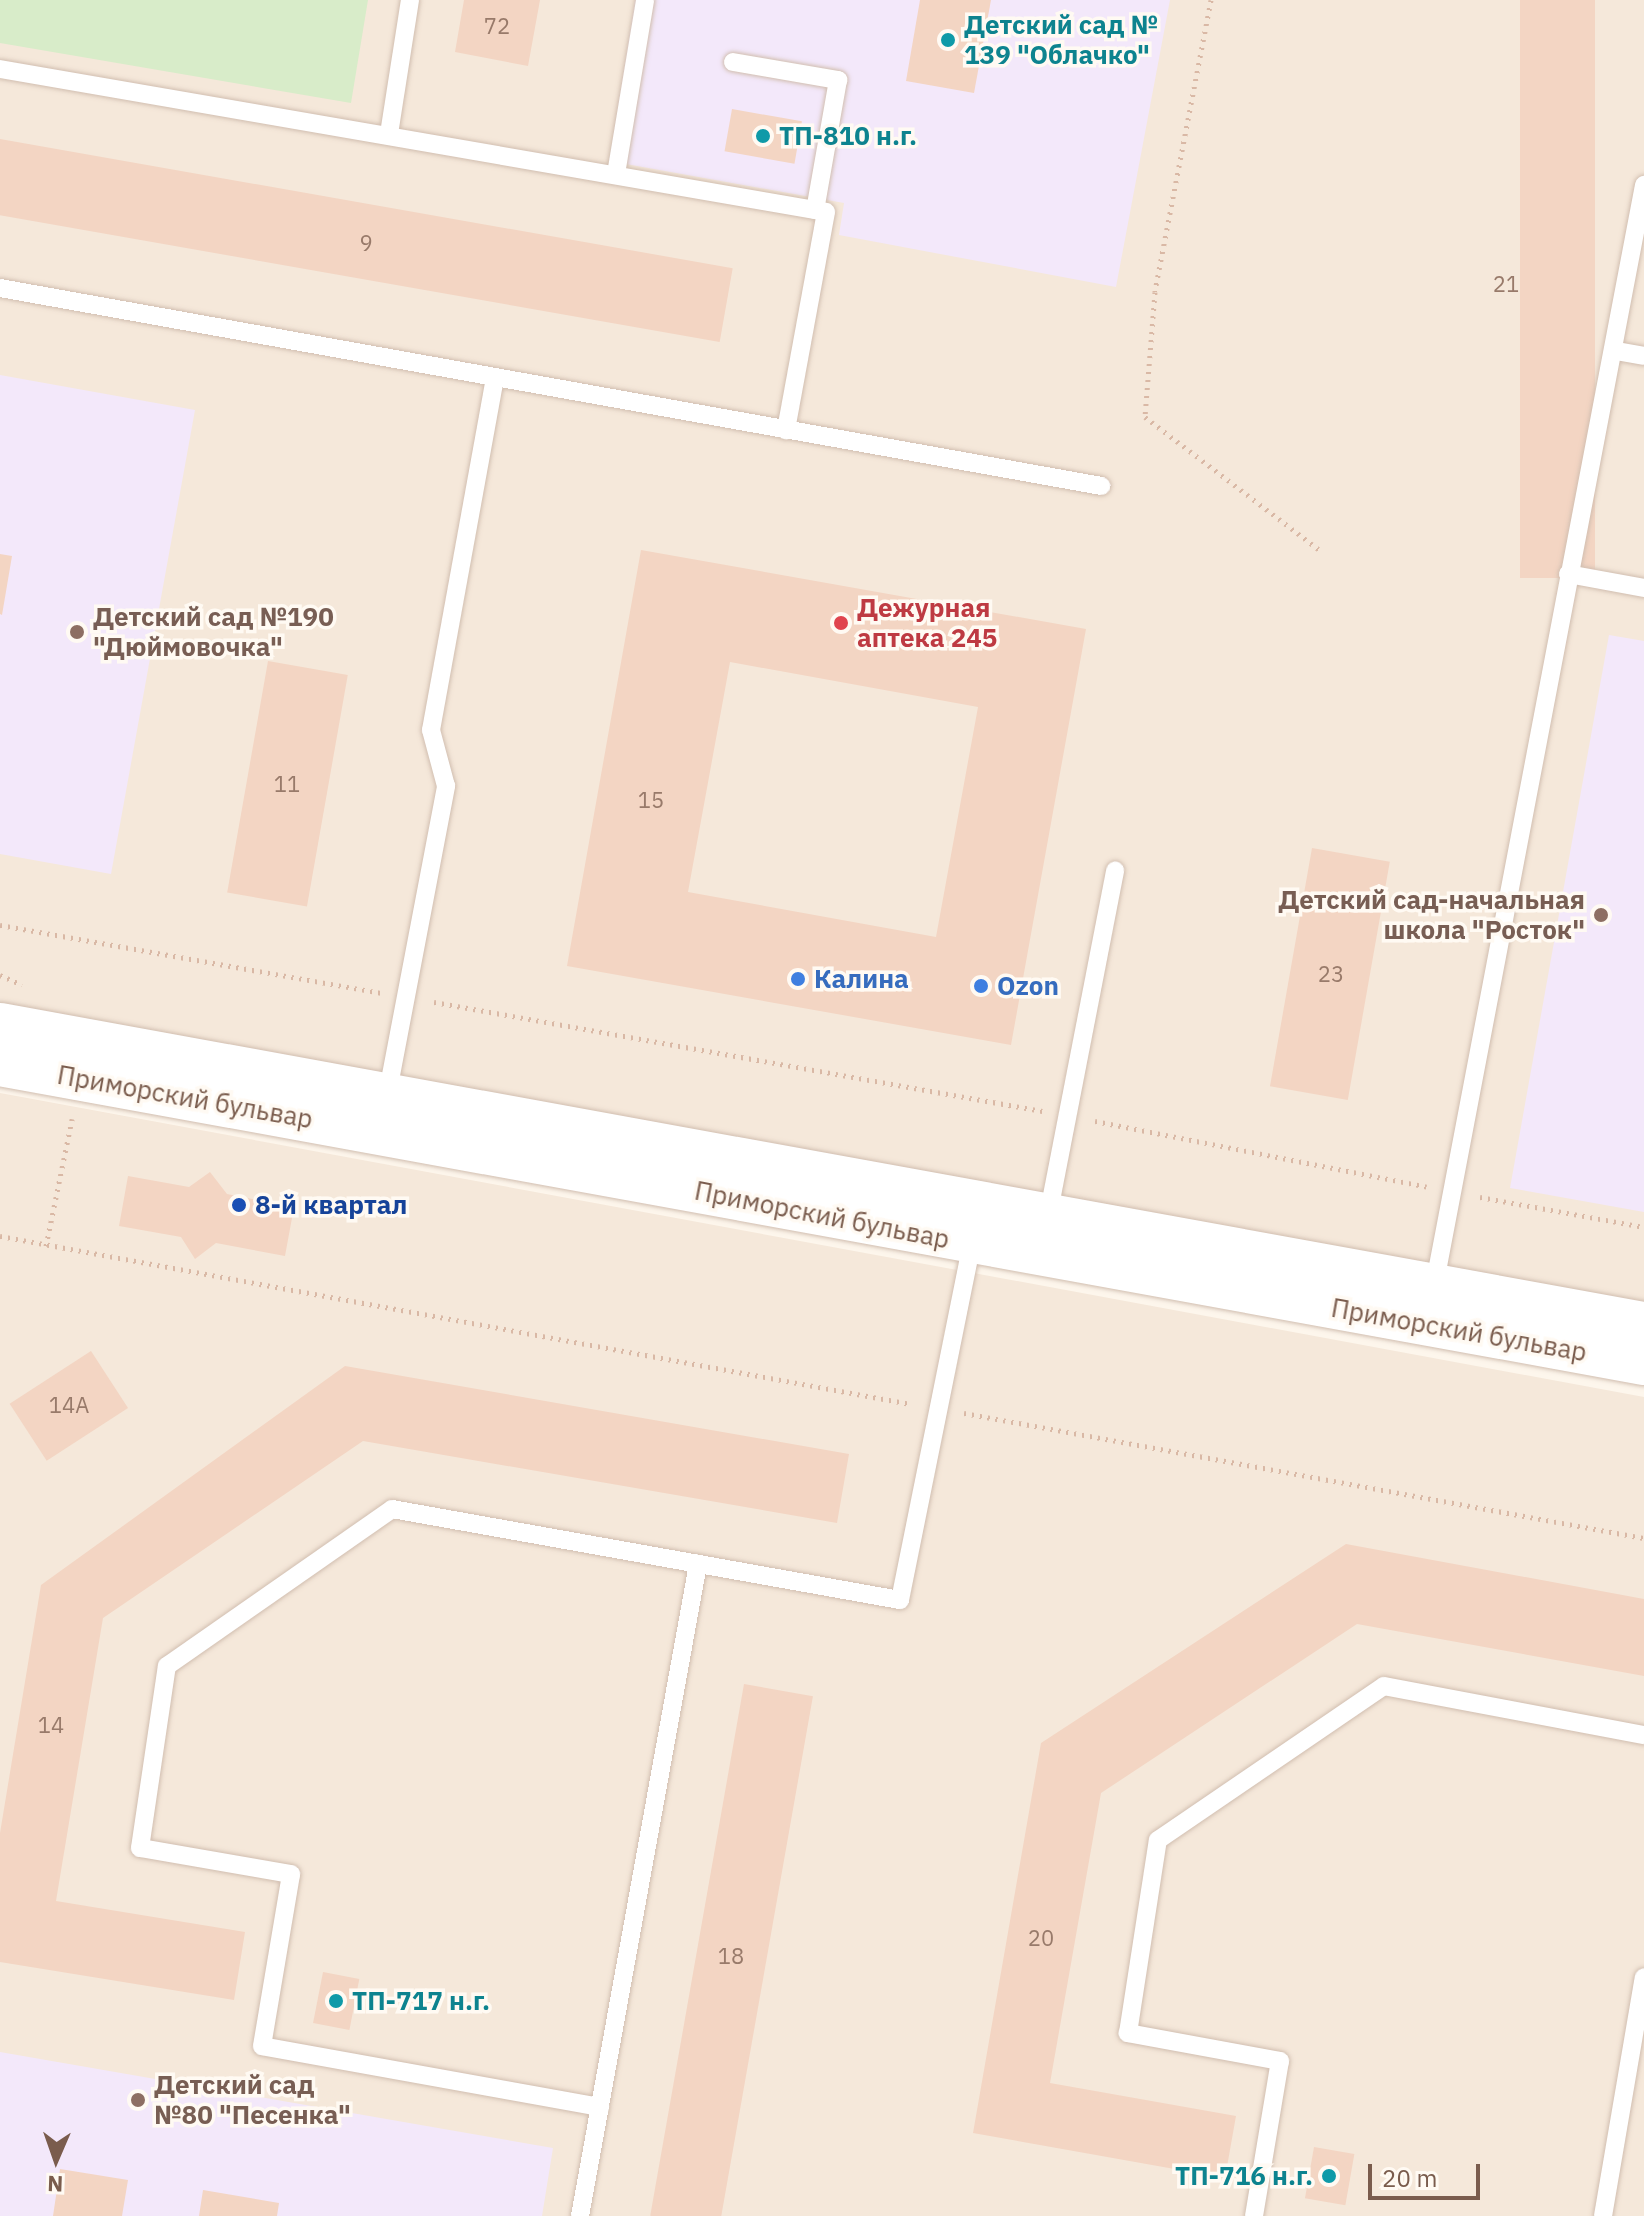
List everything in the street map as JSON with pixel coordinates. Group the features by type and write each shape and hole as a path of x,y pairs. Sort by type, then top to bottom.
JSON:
{"main road":[{"path":"0,1025 1644,1324"},
{"name":"Приморский бульвар","path":"0,1064 1644,1363"}],"lane":[{"path":"389,134 410,0"},
{"path":"616,174 645,0"},
{"path":"733,62 838,80 815,210"},
{"path":"0,69 826,212 786,430"},
{"path":"1434,1287 1568,574 1616,351 1644,185"},
{"path":"0,288 1101,486"},
{"path":"1616,351 1644,356"},
{"path":"387,1096 446,786 431,730 495,378"},
{"path":"1568,574 1644,588"},
{"path":"1048,1216 1115,870"},
{"path":"600,2107 262,2046 291,1874 140,1848 167,1666 392,1509 900,1600 972,1243"},
{"path":"580,2216 698,1564"},
{"path":"1254,2216 1280,2061 1128,2033 1158,1840 1384,1686 1644,1735"},
{"path":"1603,2216 1644,1977"}],"path":[{"path":"1211,0 1155,292 1145,417 1321,551"},
{"path":"0,925 1067,1115 1644,1227"},
{"path":"46,1246 75,1102"},
{"path":"0,1236 1644,1538"}],"shaded area":[{"path":"0,0 1644,0 1644,1308 0,1008"},
{"path":"635,0 1170,0 1116,287 839,235 844,203 609,161"},
{"name":"Детский сад №190 \"Дюймовочка\"","path":"0,375 195,410 111,874 0,854"},
{"name":"Детский сад-начальная школа \"Росток\"","path":"1609,635 1644,641 1644,1212 1510,1188"},
{"path":"0,1093 1644,1397 1644,2216 0,2216"},
{"name":"Детский сад №80 \"Песенка\"","path":"0,2052 553,2148 542,2216 0,2216"}],"green space":[{"path":"0,0 368,0 351,103 0,43"}],"building":[{"path":"464,0 540,0 528,66 455,52"},
{"name":"Детский сад № 139 \"Облачко\"","path":"920,0 991,0 974,93 906,81"},
{"path":"1520,0 1595,0 1595,578 1520,578"},
{"name":"ТП-810 н.г.","path":"732,109 802,121 794,164 725,151"},
{"path":"0,139 733,268 720,342 0,215"},
{"path":"641,550 1086,629 1011,1045 567,966","holes":["730,662 978,707 936,937 688,892"]},
{"path":"0,554 12,556 2,615 0,614"},
{"path":"268,661 348,675 307,906 227,892"},
{"path":"1312,848 1390,862 1348,1100 1270,1086"},
{"path":"210,1172 227,1194 294,1207 285,1256 216,1243 195,1259 181,1237 119,1226 128,1176 189,1187"},
{"path":"91,1351 128,1408 47,1461 10,1404"},
{"path":"345,1366 849,1454 837,1523 363,1441 103,1618 56,1901 245,1932 234,2000 0,1962 0,1833 41,1585"},
{"path":"1346,1544 1644,1599 1644,1676 1357,1624 1101,1793 1050,2083 1236,2116 1225,2178 973,2133 1041,1743"},
{"path":"744,1684 813,1696 721,2216 650,2216"},
{"name":"ТП-717 н.г.","path":"323,1972 359,1979 349,2030 313,2023"},
{"name":"ТП-716 н.г.","path":"1314,2147 1354,2154 1345,2205 1305,2198"},
{"path":"60,2169 128,2180 122,2216 53,2216"},
{"path":"203,2190 279,2203 277,2216 199,2216"}],"place":[{"name":"Детский сад № 139 \"Облачко\"","path":"948,40"},
{"name":"ТП-810 н.г.","path":"763,136"},
{"name":"Дежурная аптека 245","path":"841,623"},
{"name":"Детский сад №190 \"Дюймовочка\"","path":"77,632"},
{"name":"Детский сад-начальная школа \"Росток\"","path":"1601,915"},
{"name":"Калина","path":"798,979"},
{"name":"Ozon","path":"981,986"},
{"name":"8-й квартал","path":"239,1205"},
{"name":"ТП-717 н.г.","path":"336,2001"},
{"name":"Детский сад №80 \"Песенка\"","path":"138,2100"},
{"name":"ТП-716 н.г.","path":"1329,2176"}]}
